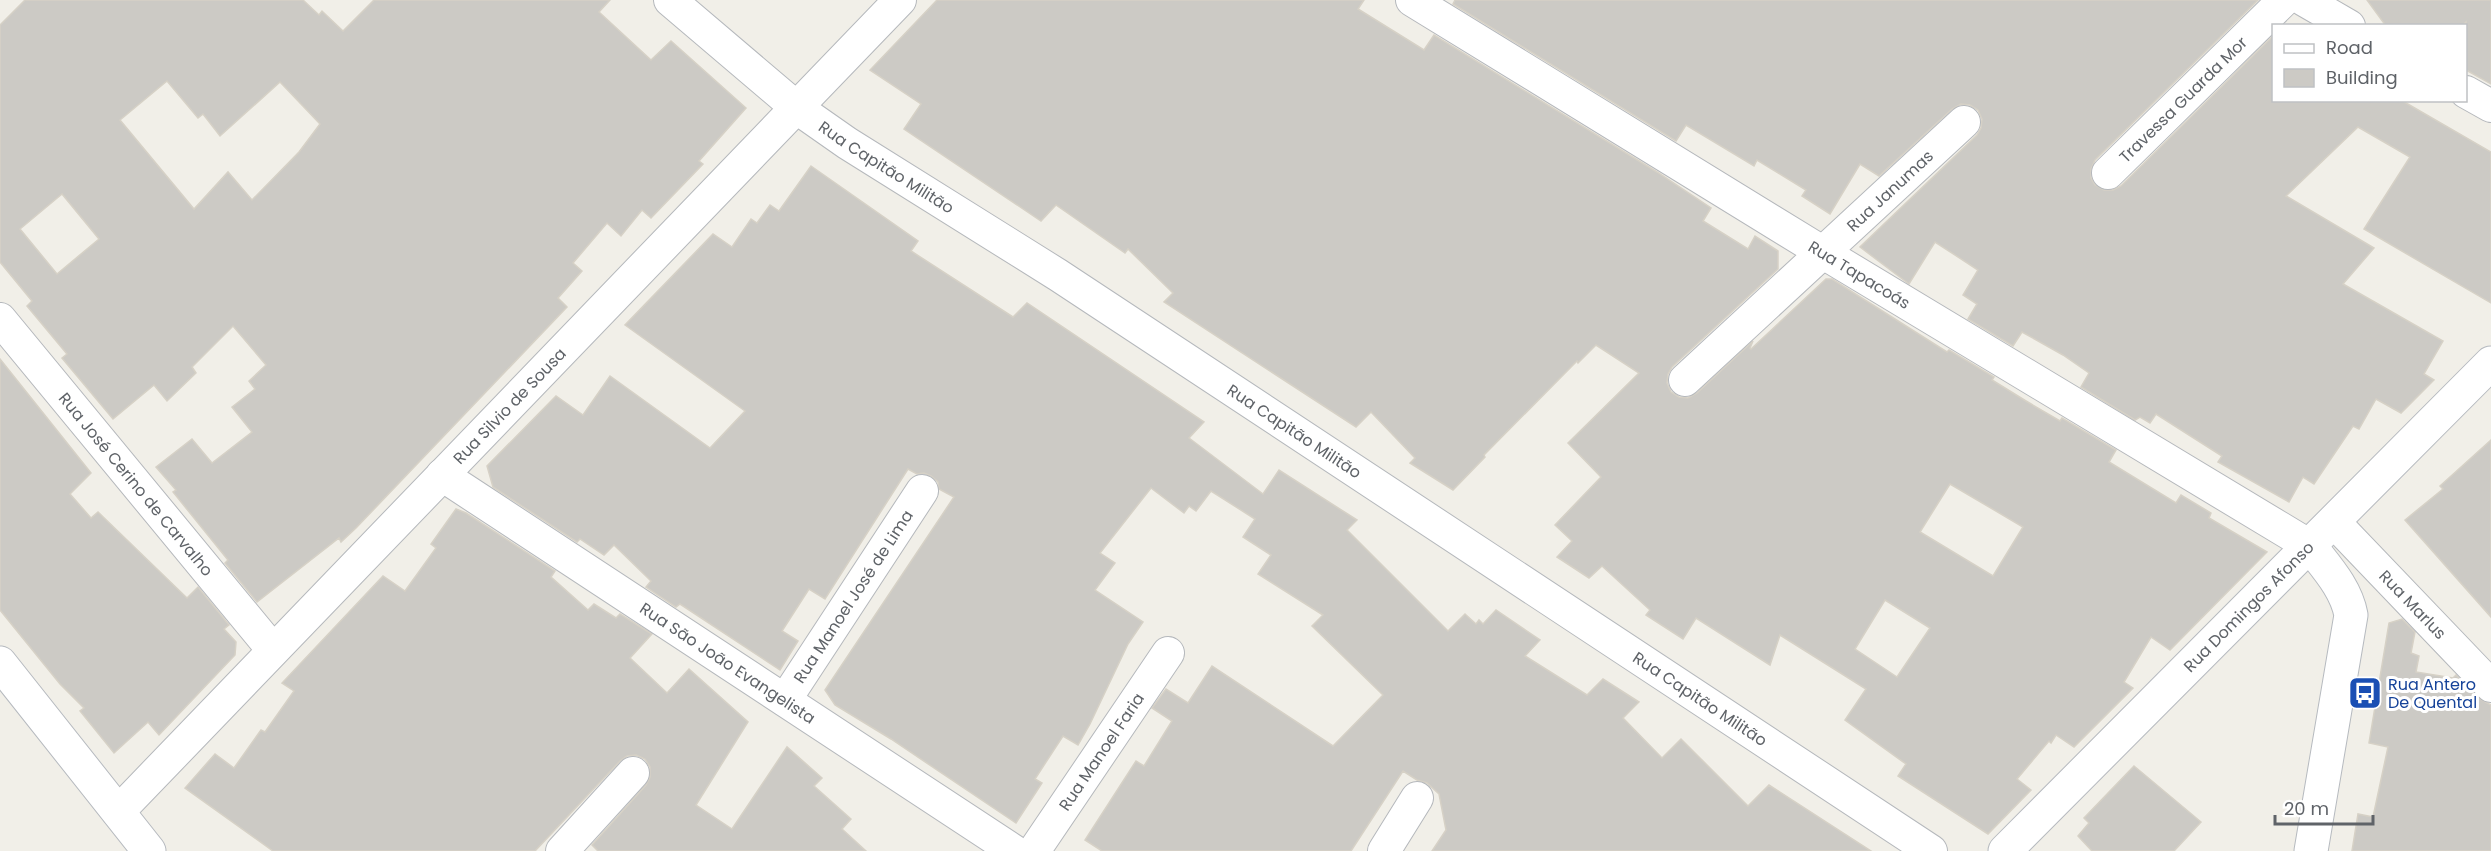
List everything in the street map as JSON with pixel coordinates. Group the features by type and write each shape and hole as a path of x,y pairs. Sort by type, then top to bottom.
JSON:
{"street":[{"name":"Rua Capitão Militão","path":"670,0 797,108 848,143 1068,281 1931,851"},
{"name":"Rua Silvio de Sousa","path":"118,812 900,0"},
{"name":"Rua Tapacoás","path":"1412,0 1822,252 2310,546"},
{"name":"Travessa Guarda Mor","path":"2108,173 2284,0"},
{"path":"2304,0 2346,24"},
{"path":"2467,93 2491,106"},
{"name":"Rua Janumas","path":"1685,381 1964,122"},
{"name":"Rua José Cerino de Carvalho","path":"0,319 273,650"},
{"name":"Rua Domingos Afonso","path":"2005,851 2491,363"},
{"name":"Rua São João Evangelista","path":"442,475 1014,851"},
{"name":"Rua Manoel José de Lima","path":"785,700 922,491"},
{"name":"Rua Marlus","path":"2334,522 2491,686"},
{"path":"2310,546 2342,589 2351,615 2311,851"},
{"name":"Rua Manoel Faria","path":"1034,851 1168,653"},
{"path":"0,663 149,851"},
{"path":"566,849 633,773"},
{"path":"1383,851 1416,798"}],"building":[{"path":"25,0 303,0 319,15 322,11 343,31 374,0 610,0 599,12 651,60 671,41 746,108 699,161 703,164 651,218 642,210 621,236 607,223 573,263 582,271 558,298 567,307 356,528 341,542 339,538 257,602 225,563 228,560 173,492 176,490 156,467 192,439 212,463 252,432 232,407 255,389 249,381 266,365 233,326 192,367 196,373 167,401 154,385 113,419 62,358 67,354 27,306 32,301 0,262 0,25","holes":["167,81 198,118 203,114 220,136 280,82 320,124 299,152 252,200 228,172 194,209 120,120","62,194 99,239 57,274 20,229"]},
{"path":"937,0 1364,0 1358,9 1424,50 1434,35 1657,172 1711,208 1703,221 1748,249 1755,236 1778,251 1778,269 1672,367 1667,383 1671,392 1679,397 1688,398 1697,393 1753,341 1751,349 1826,279 1832,279 1947,352 1949,350 1994,377 1992,380 2026,401 2060,421 2062,418 2116,450 2109,462 2176,503 2181,495 2211,513 2209,518 2267,552 2170,650 2151,637 2124,682 2133,688 2074,747 2056,735 2051,743 2049,741 2017,779 2031,790 1988,834 1898,776 1906,764 1845,720 1866,689 1780,635 1770,665 1696,618 1683,639 1646,615 1650,610 1602,566 1589,578 1557,557 1572,541 1555,525 1601,477 1568,443 1639,373 1596,345 1578,363 1577,361 1484,455 1485,457 1453,490 1410,463 1415,458 1371,412 1356,427 1164,302 1173,293 1128,249 1125,253 1056,205 1041,221 904,129 921,104 870,70","holes":["1950,484 2023,527 1993,576 1920,532","1885,600 1930,628 1897,677 1855,649"]},
{"path":"1455,0 2258,0 2095,160 2091,169 2091,178 2095,185 2104,190 2113,190 2121,186 2272,37 2272,102 2404,102 2491,152 2491,303 2364,229 2410,157 2358,127 2286,196 2374,248 2343,284 2443,341 2424,374 2434,380 2401,413 2376,399 2359,429 2353,426 2314,484 2303,477 2289,502 2218,462 2222,456 2156,414 2150,423 2140,417 2135,420 2081,387 2089,373 2063,355 2022,332 2013,346 1968,319 1977,304 1963,295 1978,270 1935,242 1909,284 1860,247 1977,135 1982,119 1978,110 1970,105 1961,104 1952,109 1879,176 1860,164 1830,214 1802,196 1806,190 1757,160 1754,166 1686,125 1676,141 1453,4"},
{"path":"2367,0 2491,0 2491,84 2467,71 2466,22 2464,24 2385,24"},
{"path":"811,166 918,241 911,251 1013,317 1027,303 1204,422 1189,438 1263,494 1279,470 1357,520 1347,530 1448,631 1465,614 1476,624 1479,620 1483,624 1496,610 1540,640 1525,656 1587,695 1603,679 1639,702 1623,718 1662,758 1681,739 1748,806 1769,785 1871,851 1432,851 1446,830 1439,794 1427,783 1403,771 1351,851 1102,851 1085,840 1136,761 1144,766 1172,721 1152,708 1166,689 1188,703 1212,666 1333,746 1383,695 1312,626 1323,615 1258,574 1271,555 1243,537 1255,519 1211,491 1196,511 1189,506 1184,513 1151,488 1100,553 1115,563 1095,590 1143,622 1128,644 1078,745 1063,736 1035,779 1042,783 1016,823 891,739 835,705 825,690 954,497 939,489 938,482 931,476 924,473 917,474 908,469 825,599 809,589 782,631 798,641 780,670 680,604 676,607 646,587 651,581 614,545 604,555 580,539 577,542 493,487 487,466 556,396 583,415 610,376 710,448 745,411 625,325 713,234 732,247 751,219 757,223 770,205 779,211"},
{"path":"0,359 91,473 70,494 91,518 98,512 187,598 198,587 229,625 224,629 236,642 235,655 159,735 148,722 114,753 80,711 84,708 60,684 0,610"},
{"path":"2491,440 2491,617 2405,520 2443,489 2440,486"},
{"path":"456,509 466,513 555,571 551,577 588,610 594,604 616,618 620,614 652,634 630,658 667,693 689,669 748,722 696,805 732,829 787,747 822,778 814,786 851,819 842,829 866,851 598,851 592,845 646,785 650,777 650,767 645,759 636,755 627,756 620,761 535,851 273,851 185,788 215,754 234,768 261,730 265,732 294,691 282,683 383,576 405,591 436,548 431,544"},
{"path":"2402,619 2415,632 2411,653 2419,656 2416,672 2453,678 2456,675 2478,698 2491,705 2491,851 2352,851 2358,814 2373,817 2388,747 2369,743 2389,623"},
{"path":"2134,766 2201,822 2174,851 2092,851 2078,836 2089,823 2084,818"}],"place":[{"name":"Rua Antero De Quental","path":"2365,693"}]}
